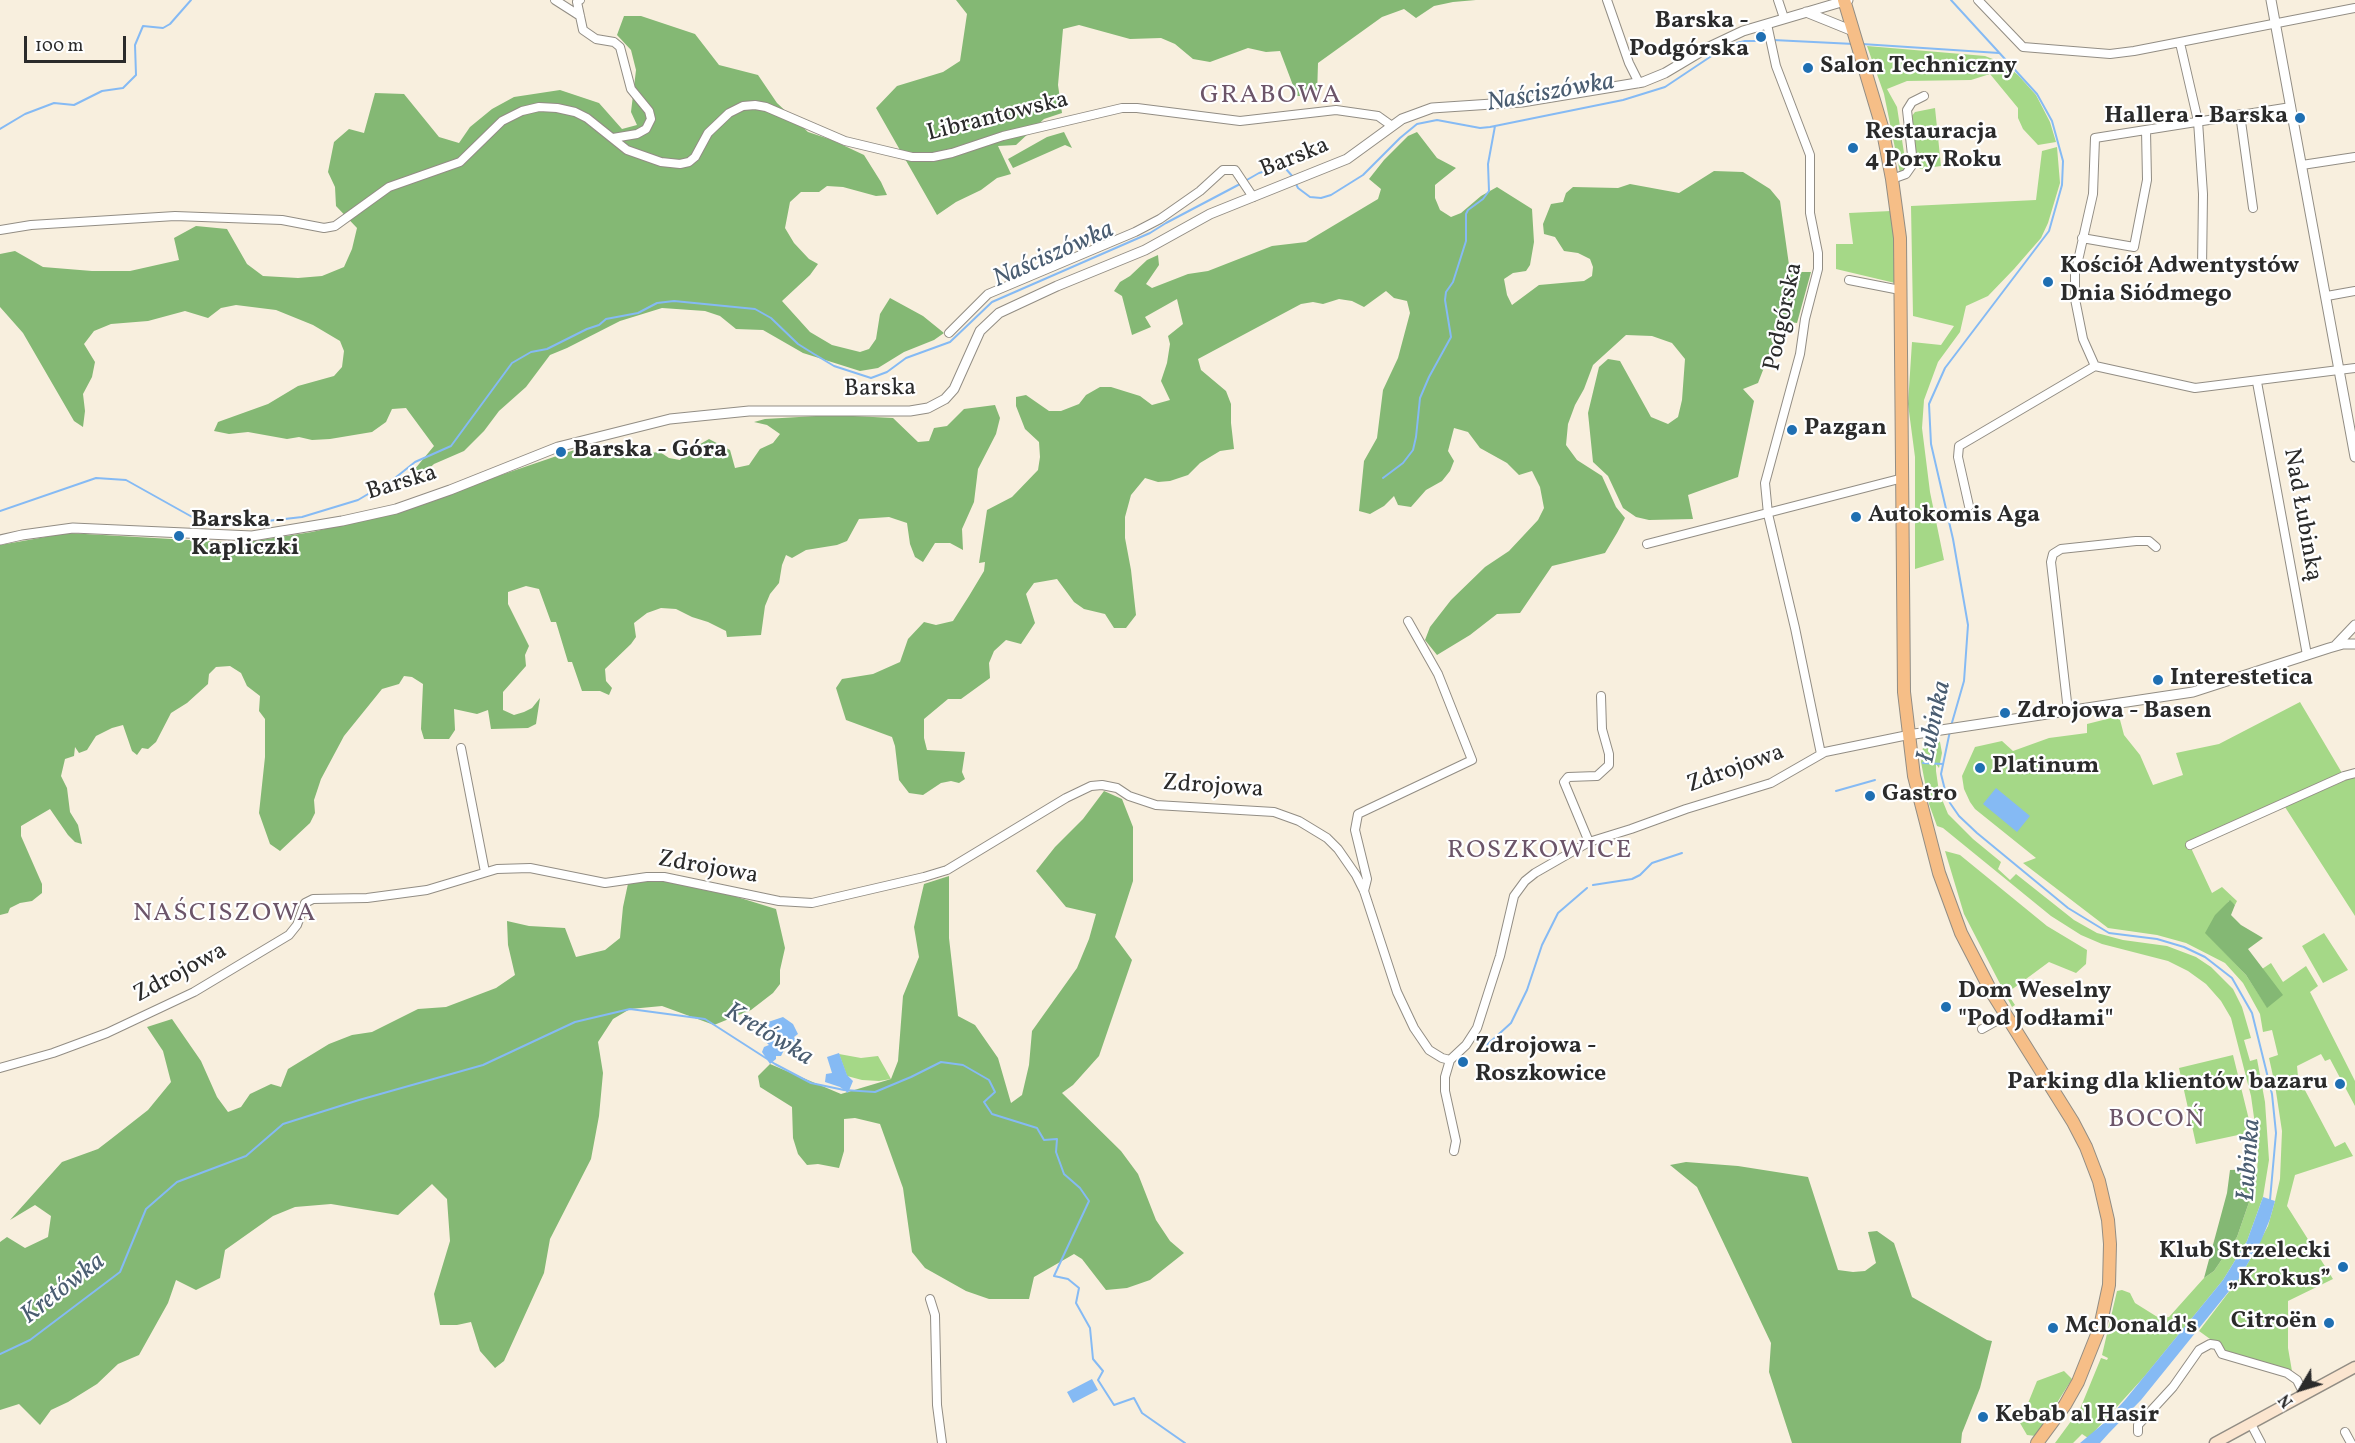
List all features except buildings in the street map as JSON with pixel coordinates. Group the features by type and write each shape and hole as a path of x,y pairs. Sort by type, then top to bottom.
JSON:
{"main road":[{"path":"1845,0 1882,127 1900,238 1904,692 1914,776 1949,904 1977,965 2086,1147 2104,1201 2110,1244 2107,1298 2091,1354 2065,1405 2037,1443"},
{"path":"2215,1443 2355,1367"}],"street":[{"path":"555,0 580,16"},
{"path":"580,0 578,2 583,30 596,39 614,42 620,47 631,89 649,111 651,119 646,129 637,134 613,138"},
{"path":"1606,0 1629,63 1639,83"},
{"path":"1778,0 1785,18"},
{"name":"Barska","path":"0,540 73,528 252,536 342,521 396,509 558,447 670,419 749,411 902,411 928,408 945,399 954,389 980,331 999,313 1145,250 1250,193 1283,185 1347,159 1402,119 1432,108 1522,102 1639,83 1665,73 1726,38 1845,0"},
{"path":"1978,0 2023,47 2110,54 2180,43 2275,22 2355,8"},
{"path":"2271,0 2355,457"},
{"path":"1806,12 1854,34"},
{"name":"Podgórska","path":"1767,24 1776,66 1810,155 1809,213 1818,253 1818,268 1805,319 1800,354 1765,483 1767,514 1795,628 1821,754"},
{"path":"2180,43 2198,122 2204,194 2202,268"},
{"path":"1892,179 1906,174 1913,164 1907,110 1912,102 1924,96"},
{"name":"Librantowska","path":"0,230 31,225 175,216 282,220 324,228 334,226 389,187 460,162 502,121 522,111 539,107 575,112 627,150 661,162 680,164 689,162 695,157 708,133 723,118 742,106 754,105 766,107 845,141 912,157 933,157 952,153 1003,135 1122,108 1240,121 1336,110 1378,116 1392,126"},
{"path":"2095,366 2083,339 2074,299 2075,274 2093,194 2096,138 2291,107"},
{"path":"2240,114 2253,208"},
{"path":"2082,238 2134,248 2147,180 2146,130"},
{"path":"2302,165 2355,157"},
{"path":"949,333 988,294 1135,232 1160,219 1200,191 1223,170 1235,170 1250,193"},
{"path":"1849,280 1900,290"},
{"path":"2327,296 2355,291"},
{"path":"1969,506 1958,457 1959,446 2095,366 2195,388 2355,368"},
{"name":"Nad Łubinką","path":"2257,382 2307,655"},
{"path":"1647,543 1903,478"},
{"path":"2068,711 2051,562 2053,554 2061,549 2136,541 2149,541 2156,547"},
{"name":"Zdrojowa","path":"1364,891 1367,879 1355,830 1358,814 1472,760 1437,674 1408,621"},
{"path":"2335,646 2355,625"},
{"name":"Zdrojowa","path":"0,1068 53,1053 107,1033 194,992 289,935 297,925 305,903 313,899 367,898 427,890 485,872 530,868 604,883 664,877 779,901 812,903 834,900 947,870 1066,798 1091,786 1102,785 1117,788 1130,796 1156,805 1274,812 1299,821 1321,834 1338,849 1364,891 1397,992 1414,1028 1429,1050 1449,1060 1466,1045 1477,1028 1500,956 1514,896 1525,881 1535,873 1588,842 1771,783 1792,773 1821,754 1841,748 1970,725 2193,692 2335,646 2355,644"},
{"path":"1588,842 1564,782 1568,777 1598,776 1609,765 1609,754 1602,729 1601,696"},
{"path":"461,748 485,872"},
{"path":"2190,845 2355,773"},
{"path":"1982,1029 2007,1015"},
{"path":"1449,1060 1445,1091 1456,1141 1454,1151"},
{"path":"930,1299 935,1315 938,1405 942,1443"},
{"path":"2138,1432 2138,1425 2173,1387 2199,1350 2210,1344 2217,1345 2222,1354 2287,1373 2297,1380 2304,1394"},
{"path":"2251,1424 2261,1443"},
{"path":"2345,1432 2351,1443"}],"green space":[{"path":"956,0 1476,0 1434,6 1416,18 1404,9 1382,17 1318,63 1317,96 1297,96 1280,51 1266,52 1248,48 1210,62 1193,59 1175,44 1161,38 1130,39 1079,25 1063,29 1058,85 1062,113 1044,119 1016,145 998,146 1011,174 997,178 981,190 956,202 937,215 876,108 897,86 943,72 960,61 967,14"},
{"path":"624,16 641,16 695,34 719,65 758,75 777,103 808,132 864,155 881,182 887,195 876,196 843,187 827,186 819,192 801,192 790,202 785,228 794,243 809,259 818,264 810,275 782,301 810,332 832,345 860,352 869,349 876,339 880,314 890,298 923,316 944,333 934,340 904,352 878,368 860,371 803,353 763,330 736,329 720,316 705,311 662,308 620,321 550,355 526,387 499,411 484,431 464,451 434,464 423,474 412,476 414,470 434,446 406,408 392,409 386,422 372,432 330,439 312,440 299,437 287,439 248,432 229,434 214,431 218,422 268,404 298,386 334,376 342,367 344,351 340,341 313,325 276,310 236,305 221,308 208,318 185,311 148,321 111,324 94,331 84,344 95,362 92,377 83,394 85,411 83,427 74,421 23,333 0,307 0,254 15,251 43,267 130,271 179,260 174,238 196,226 227,229 247,264 263,276 298,278 322,276 344,267 352,249 357,228 336,206 335,187 328,172 334,142 349,129 364,133 375,93 404,94 439,137 459,143 470,127 492,109 514,97 560,90 599,103 622,129 637,125 631,112 636,70 631,50 617,35"},
{"path":"1867,46 1985,56 2003,63 2018,75 2036,95 2050,122 2056,142 2038,145 2023,129 2018,118 2018,108 1990,74 1971,80 1907,81 1887,89 1897,107 1906,166 1905,172 1900,173 1884,94"},
{"path":"1935,108 1941,166 1920,169 1917,165 1911,117 1915,112"},
{"path":"1064,132 1072,148 1065,145 1013,168 1008,159 1047,137"},
{"path":"1417,132 1437,158 1456,168 1435,185 1435,198 1440,210 1451,217 1461,213 1481,196 1497,187 1532,209 1534,242 1530,265 1526,271 1513,273 1504,279 1507,295 1512,305 1539,285 1584,281 1592,276 1593,267 1590,259 1578,253 1564,251 1555,237 1544,234 1543,224 1551,204 1563,202 1566,193 1573,187 1618,188 1630,184 1679,193 1714,171 1743,172 1770,189 1780,201 1790,272 1811,272 1797,323 1782,321 1758,383 1743,389 1754,401 1738,477 1688,495 1693,519 1649,520 1636,517 1623,508 1608,476 1593,462 1588,413 1599,367 1608,359 1620,361 1651,417 1668,424 1678,417 1682,400 1685,359 1672,343 1652,336 1626,335 1593,365 1568,424 1566,445 1577,460 1602,476 1616,507 1625,518 1617,533 1605,553 1552,566 1520,613 1497,614 1470,635 1437,655 1425,640 1430,627 1451,600 1485,567 1509,551 1538,520 1544,508 1540,487 1532,471 1519,475 1507,463 1480,448 1468,432 1454,428 1448,451 1454,461 1442,481 1426,490 1411,507 1398,505 1394,496 1384,506 1370,514 1359,511 1364,461 1377,438 1383,390 1398,358 1410,313 1407,301 1394,298 1386,291 1364,307 1352,301 1339,299 1323,304 1313,302 1301,304 1198,359 1201,370 1226,391 1231,404 1234,449 1220,451 1200,463 1188,475 1170,481 1158,482 1145,478 1131,495 1125,517 1125,538 1136,615 1126,628 1114,628 1105,614 1084,609 1074,602 1057,579 1034,583 1026,594 1035,623 1021,644 1006,640 994,651 989,663 990,678 961,699 948,699 924,719 924,738 927,750 965,752 962,772 965,779 959,783 951,781 941,783 923,795 909,793 899,780 892,737 846,720 836,688 842,679 873,674 900,662 908,639 924,622 936,625 953,621 969,596 984,571 985,562 979,563 987,510 1012,497 1038,470 1039,442 1025,429 1016,406 1016,397 1026,395 1049,411 1061,411 1079,404 1086,395 1100,387 1111,387 1140,396 1152,405 1170,400 1161,381 1170,344 1168,336 1183,324 1177,299 1145,317 1151,327 1132,335 1122,296 1114,291 1120,282 1147,260 1158,255 1159,265 1146,284 1152,288 1188,274 1208,271 1272,246 1306,242 1378,199 1381,189 1369,179 1408,136"},
{"path":"2057,147 2060,183 2041,238 1988,296 1966,306 1960,332 1938,362 1924,400 1922,428 1930,492 1944,560 1915,569 1915,457 1908,404 1912,342 1941,345 1954,326 1913,316 1911,206 2036,200 2042,151"},
{"path":"1891,211 1896,242 1895,283 1836,269 1836,244 1853,244 1849,213"},
{"path":"995,405 1000,418 996,434 978,469 974,502 962,529 963,550 950,543 935,543 923,562 915,557 910,544 907,523 889,517 859,519 847,541 806,550 792,558 786,555 779,583 770,594 765,606 761,635 727,637 726,631 676,609 661,608 647,613 634,623 636,637 631,644 605,669 606,681 612,688 609,695 600,691 582,691 572,662 568,662 556,622 551,622 539,589 526,586 508,592 508,604 529,646 525,655 526,666 503,692 503,710 514,715 524,712 532,708 540,698 536,724 528,728 491,729 488,710 477,714 454,709 455,730 449,739 424,739 421,729 423,684 412,677 404,676 399,684 382,689 344,736 321,779 314,800 315,813 310,823 280,851 270,844 259,813 265,757 265,719 259,711 260,696 247,686 241,673 230,666 216,667 209,674 208,684 187,703 171,713 156,742 148,749 142,748 137,755 132,751 123,725 96,736 87,750 79,753 75,747 74,756 65,759 61,776 67,788 70,812 78,825 82,844 75,842 68,835 50,809 21,826 21,836 42,884 42,893 32,901 20,903 10,908 8,913 0,915 0,545 68,533 241,543 312,532 402,511 592,444 604,457 635,450 637,454 660,452 669,458 680,460 688,451 709,439 730,450 735,468 749,465 760,449 773,443 780,434 767,425 754,422 765,419 833,415 893,418 918,442 929,441 934,428 947,426 964,409"},
{"path":"2300,702 2342,773 2191,848 2212,893 2222,887 2237,901 2235,905 2229,901 2206,933 2246,975 2267,1007 2262,969 2271,963 2283,982 2306,966 2318,986 2310,992 2355,1081 2355,1106 2330,1059 2325,1061 2321,1054 2297,1066 2298,1077 2335,1147 2345,1142 2353,1156 2295,1175 2287,1206 2333,1279 2288,1301 2288,1348 2292,1371 2228,1352 2199,1331 2238,1280 2268,1226 2275,1201 2280,1179 2282,1131 2269,1058 2278,1055 2272,1030 2263,1032 2260,1014 2243,983 2225,963 2186,943 2157,935 2108,928 2023,863 2036,858 1975,809 1964,789 1962,776 1975,747 2002,741 2013,751 2049,738 2087,733 2087,724 2119,716 2124,735 2140,755 2153,785 2183,775 2176,753 2219,744"},
{"path":"1926,738 1937,739 1940,742 1942,753 1939,768 1936,764 1936,771 1939,792 1948,814 2001,862 1998,869 2010,880 2016,874 2074,920 2097,933 2123,940 2167,946 2196,957 2211,967 2233,989 2242,1007 2251,1038 2244,1040 2250,1061 2257,1059 2265,1102 2269,1160 2263,1197 2247,1241 2223,1280 2144,1377 2088,1438 2082,1434 2073,1443 2055,1443 2080,1409 2101,1358 2107,1360 2108,1358 2102,1355 2117,1291 2130,1293 2135,1303 2159,1318 2169,1317 2204,1278 2214,1271 2237,1237 2257,1179 2258,1146 2251,1096 2231,1018 2221,1001 2206,984 2188,971 2168,961 2102,944 2081,935 2051,916 1943,828 1937,826 1929,804 1921,762"},
{"path":"2355,776 2355,916 2285,807"},
{"path":"1104,791 1122,799 1133,827 1133,881 1115,937 1132,960 1099,1056 1073,1085 1062,1093 1121,1151 1138,1174 1156,1220 1170,1241 1184,1253 1150,1280 1127,1288 1106,1290 1082,1259 1074,1254 1034,1277 1029,1299 989,1299 966,1291 925,1268 912,1252 903,1188 880,1124 855,1118 844,1119 844,1151 839,1168 818,1164 807,1165 798,1154 793,1138 792,1107 760,1087 758,1076 770,1064 841,1094 891,1079 898,1061 903,996 919,957 914,927 924,884 949,876 949,938 958,1016 975,1025 998,1058 1011,1103 1022,1095 1029,1065 1032,1031 1077,968 1096,914 1066,907 1036,871 1055,847 1083,819"},
{"path":"1945,851 1960,855 2047,926 2087,950 2086,964 2076,973 2049,962 2007,993 2015,1005 2012,1007 1964,914"},
{"path":"629,879 695,884 776,909 785,948 780,970 780,984 773,993 751,1010 714,1025 662,1006 630,1009 613,1019 598,1042 603,1073 599,1116 591,1159 550,1239 544,1273 504,1361 495,1368 480,1351 471,1322 440,1325 434,1294 450,1241 447,1199 432,1184 398,1215 331,1204 295,1207 273,1216 225,1250 220,1278 196,1290 176,1280 168,1303 139,1355 118,1364 97,1384 51,1410 40,1425 19,1404 0,1410 0,1242 7,1237 25,1248 48,1237 51,1216 35,1205 10,1220 62,1162 98,1149 148,1110 171,1082 163,1051 147,1027 172,1019 201,1061 217,1097 228,1112 241,1107 250,1094 271,1084 281,1087 288,1069 329,1044 352,1035 372,1032 418,1009 446,1007 496,988 515,975 508,945 507,921 529,926 565,928 576,957 605,950 620,938"},
{"path":"2230,900 2235,905 2231,915 2241,925 2263,938 2248,949 2283,995 2267,1008 2246,975 2205,933 2215,915"},
{"path":"2324,933 2348,970 2323,983 2302,946"},
{"path":"839,1054 861,1058 878,1056 891,1079 862,1080 847,1076"},
{"path":"2233,1055 2252,1132 2196,1144 2179,1068"},
{"path":"1686,1162 1738,1166 1808,1177 1838,1270 1865,1271 1876,1263 1868,1232 1877,1231 1894,1243 1912,1297 1992,1341 1980,1388 1962,1433 1961,1443 1792,1443 1769,1372 1771,1343 1697,1187 1670,1165"},
{"path":"2257,1169 2257,1179 2237,1237 2214,1271 2204,1278 2227,1193 2230,1170"},
{"path":"2064,1371 2072,1379 2036,1436 2027,1435 2020,1423 2037,1381"}],"water":[{"path":"1996,788 2030,816 2017,832 1983,804"},
{"path":"783,1017 793,1024 798,1034 794,1037 797,1042 786,1046 781,1056 776,1056 770,1064 762,1052 764,1047 769,1045 762,1038 763,1028 765,1023"},
{"path":"839,1053 847,1075 853,1081 848,1093 840,1087 825,1082 826,1074 832,1073 827,1057"},
{"path":"2263,1197 2275,1201 2270,1219 2261,1241 2238,1280 2141,1400 2100,1443 2080,1443 2104,1423 2125,1400 2223,1280 2247,1241"},
{"path":"1092,1379 1098,1390 1073,1403 1067,1392"}],"waterway":[{"path":"0,129 25,114 54,103 74,105 102,91 123,88 136,75 135,45 143,26 163,28 170,24 191,0"},
{"name":"Łubinka","path":"1951,0 2037,94 2052,121 2063,161 2062,185 2049,231 1945,368 1929,404 1931,444 1953,539 1968,625 1964,681 1951,726"},
{"name":"Naściszówka","path":"1773,40 1854,44"},
{"name":"Naściszówka","path":"1295,182 1298,188 1310,197 1321,198 1331,195 1363,175 1417,124 1437,120 1480,128 1490,127 1623,100 1665,87 1728,45 1745,41 1767,41"},
{"name":"Naściszówka","path":"1862,44 1999,53"},
{"path":"1383,478 1403,463 1413,450 1420,398 1451,337 1445,300 1446,292 1453,282 1466,241 1466,214 1489,191 1488,164 1495,126"},
{"name":"Naściszówka","path":"1245,181 1259,173 1277,168 1286,169 1293,177"},
{"name":"Naściszówka","path":"0,511 96,478 126,480 206,523 241,524 302,517 358,500 395,478 415,462 451,446 512,363 531,352 547,349 599,325 606,319 638,313 657,303 674,301 755,309 771,318 798,344 834,366 871,378 887,372 906,358 950,342 992,302 1150,233 1240,184"},
{"name":"Łubinka","path":"1950,731 1941,774 1945,790 1959,816 1977,833 2068,908 2109,933 2157,939 2184,947 2205,957 2232,978 2252,1013 2272,1094 2276,1133 2270,1200"},
{"path":"1923,763 1943,764"},
{"path":"1836,791 1875,780"},
{"path":"1593,885 1632,879 1640,875 1652,863 1682,853"},
{"path":"1478,1053 1511,1023 1527,990 1542,945 1558,913 1587,888"},
{"name":"Kretówka","path":"0,1354 30,1340 120,1272 146,1209 177,1182 246,1156 283,1124 483,1065 575,1022 630,1009 705,1019 775,1064 811,1083 844,1090 875,1092 941,1062 963,1065 989,1080 995,1092 984,1102 992,1114 1037,1128 1044,1140 1057,1139 1056,1152 1064,1174 1080,1188 1089,1201 1054,1276 1068,1279 1079,1288 1076,1303 1090,1328 1093,1359 1103,1371 1098,1380 1114,1405 1134,1398 1142,1413 1185,1443"}],"place":[{"name":"Barska - Podgórska","path":"1761,37"},
{"name":"Salon Techniczny","path":"1808,68"},
{"name":"Hallera - Barska","path":"2300,118"},
{"name":"Restauracja 4 Pory Roku","path":"1853,148"},
{"name":"Kościół Adwentystów Dnia Siódmego","path":"2048,282"},
{"name":"Pazgan","path":"1792,430"},
{"name":"Barska - Góra","path":"561,452"},
{"name":"Autokomis Aga","path":"1856,517"},
{"name":"Barska - Kapliczki","path":"179,536"},
{"name":"Interestetica","path":"2158,680"},
{"name":"Zdrojowa - Basen","path":"2005,713"},
{"name":"Platinum","path":"1980,768"},
{"name":"Gastro","path":"1870,796"},
{"name":"Dom Weselny \"Pod Jodłami\"","path":"1946,1007"},
{"name":"Zdrojowa - Roszkowice","path":"1463,1062"},
{"name":"Parking dla klientów bazaru","path":"2340,1084"},
{"name":"Klub Strzelecki „Krokus”","path":"2343,1267"},
{"name":"Citroën","path":"2329,1323"},
{"name":"McDonald's","path":"2053,1328"},
{"name":"Kebab al Hasir","path":"1983,1417"}],"district":[{"name":"GRABOWA","path":"1271,97"},
{"name":"ROSZKOWICE","path":"1540,852"},
{"name":"NAŚCISZOWA","path":"225,915"},
{"name":"BOCOŃ","path":"2157,1121"}]}
